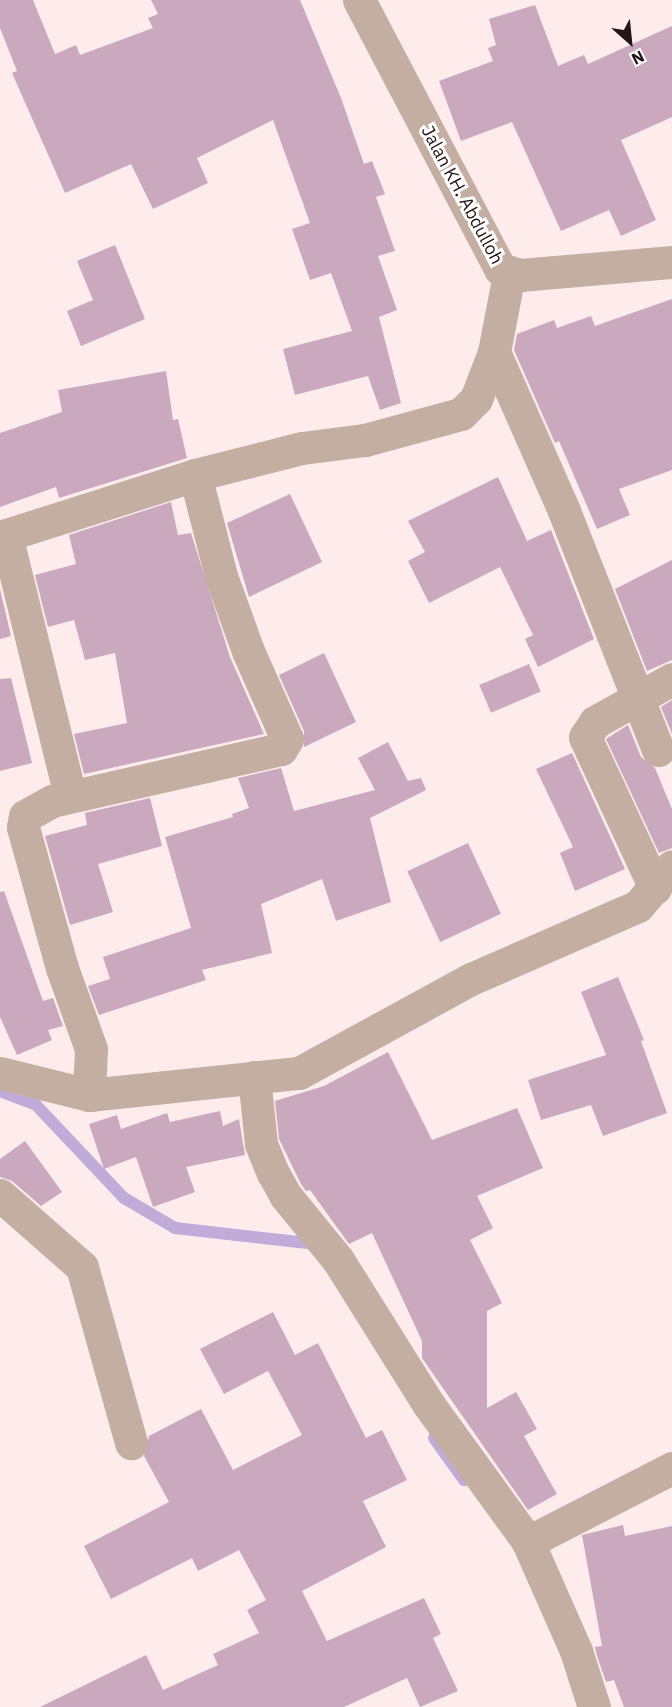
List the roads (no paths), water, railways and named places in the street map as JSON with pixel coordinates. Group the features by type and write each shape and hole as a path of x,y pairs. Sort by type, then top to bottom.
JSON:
{"street":[{"name":"Jalan KH. Abdulloh","path":"359,0 485,243 501,269 509,274 672,262"},
{"path":"70,796 3,536 195,475 302,448 366,440 450,419 470,407 477,399 494,352 509,274"},
{"path":"494,352 564,512 658,750"},
{"path":"89,1095 91,1049 62,968 23,827 25,816 32,809 70,796 280,749 286,743 221,576 195,475"},
{"path":"0,1073 89,1095 311,1069 471,979 638,906 663,877 585,737 595,722 672,679"},
{"path":"254,1077 261,1144 285,1195 338,1260 429,1405 528,1542 576,1651 594,1707"},
{"path":"0,1195 82,1267 130,1443"},
{"path":"528,1542 672,1468"}],"waterway":[{"path":"0,1091 36,1105 124,1198 175,1228 316,1244"},
{"path":"434,1438 464,1480"}]}
